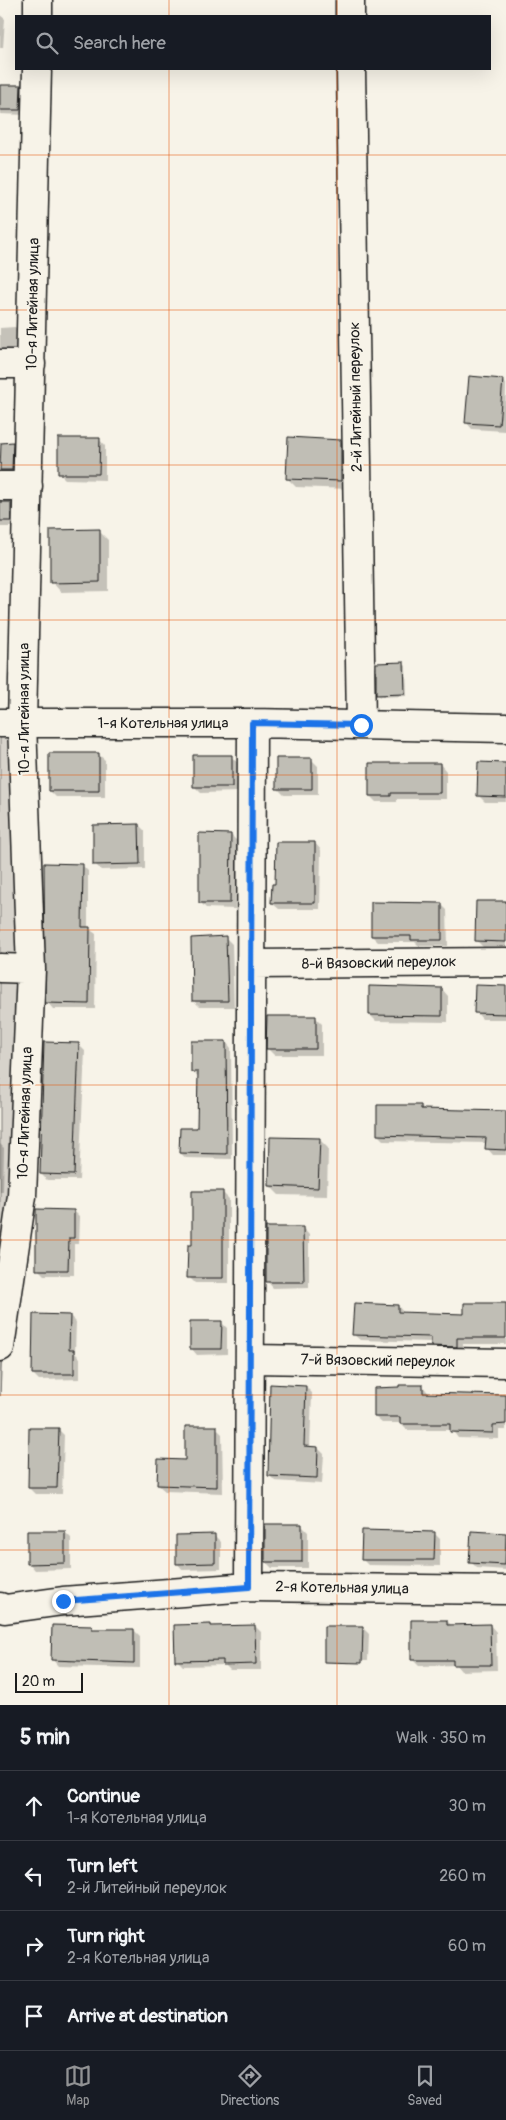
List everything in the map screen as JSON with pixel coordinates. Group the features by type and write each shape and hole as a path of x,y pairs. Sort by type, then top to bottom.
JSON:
{"street":[{"path":"38,0 38,15"},
{"path":"350,0 350,15"},
{"name":"10-я Литейная улица","path":"0,1347 30,969 11,723 28,486 37,70"},
{"name":"2-й Литейный переулок","path":"351,70 361,725"},
{"path":"0,364 31,364"},
{"path":"0,486 28,486"},
{"name":"1-я Котельная улица","path":"11,723 252,723 506,728"},
{"path":"249,1587 252,723"},
{"name":"8-й Вязовский переулок","path":"252,964 506,962"},
{"path":"0,968 30,969"},
{"name":"7-й Вязовский переулок","path":"251,1359 506,1363"},
{"name":"2-я Котельная улица","path":"0,1607 5,1610 63,1601 249,1587 506,1590"}],"shaded area":[{"path":"0,735 29,735 0,1396"}],"building":[{"path":"0,85 21,85 20,110 0,110"},
{"path":"469,376 503,379 499,425 465,423"},
{"path":"288,437 341,440 341,481 286,479"},
{"path":"58,438 100,438 99,474 58,474"},
{"path":"13,442 12,470 0,470 1,443"},
{"path":"0,502 11,502 11,521 0,521"},
{"path":"100,529 100,582 50,583 50,530"},
{"path":"404,662 405,694 376,695 376,663"},
{"path":"49,753 99,753 99,791 49,791"},
{"path":"193,755 232,755 232,787 193,787"},
{"path":"276,758 312,758 312,789 276,789"},
{"path":"478,762 506,763 506,797 477,796"},
{"path":"369,763 440,763 440,793 391,793 391,796 369,796"},
{"path":"139,824 140,864 93,865 93,825"},
{"path":"199,833 231,834 230,903 199,903"},
{"path":"276,842 315,842 315,903 271,903 272,884 275,884"},
{"path":"44,863 83,864 82,927 90,927 89,1004 45,1003"},
{"path":"476,901 506,901 506,942 475,941"},
{"path":"371,902 442,903 442,940 411,940 411,936 371,936"},
{"path":"226,936 228,1001 192,1001 191,938"},
{"path":"475,985 506,986 506,1014 474,1013"},
{"path":"369,986 442,988 442,1016 369,1015"},
{"path":"267,1016 316,1016 316,1049 266,1049"},
{"path":"191,1041 226,1041 227,1154 179,1153 180,1128 197,1128 198,1072 191,1072"},
{"path":"44,1042 79,1043 74,1175 40,1174"},
{"path":"377,1105 421,1105 421,1109 506,1111 506,1150 485,1149 486,1138 377,1135"},
{"path":"270,1137 320,1138 318,1188 269,1186"},
{"path":"192,1191 223,1191 223,1278 187,1278 188,1245 192,1245"},
{"path":"36,1209 74,1210 74,1238 69,1238 68,1270 36,1270"},
{"path":"266,1227 303,1227 304,1282 266,1282"},
{"path":"354,1303 398,1305 398,1312 464,1314 464,1303 506,1303 506,1338 457,1338 457,1347 431,1346 431,1337 352,1335"},
{"path":"33,1314 70,1315 69,1350 74,1350 74,1374 32,1374"},
{"path":"190,1321 222,1321 221,1349 190,1349"},
{"path":"270,1384 306,1386 304,1446 318,1447 317,1478 268,1476"},
{"path":"399,1385 423,1385 423,1393 506,1395 506,1424 493,1425 493,1433 450,1432 450,1424 400,1424 400,1417 374,1417 374,1388 399,1387"},
{"path":"185,1426 217,1426 217,1487 157,1485 158,1459 185,1460"},
{"path":"29,1428 59,1428 57,1488 28,1488"},
{"path":"265,1524 302,1524 302,1562 265,1562"},
{"path":"362,1530 435,1532 434,1560 361,1560"},
{"path":"27,1531 65,1531 65,1563 27,1564"},
{"path":"471,1531 506,1533 505,1565 469,1563"},
{"path":"215,1534 215,1563 176,1564 176,1535"},
{"path":"411,1620 447,1620 447,1625 490,1624 491,1665 453,1665 453,1660 411,1660"},
{"path":"211,1624 211,1626 255,1625 256,1664 223,1665 223,1660 175,1661 174,1625"},
{"path":"52,1625 92,1626 92,1629 134,1629 134,1663 51,1660"},
{"path":"324,1626 363,1626 362,1663 324,1662"}],"route":[{"path":"63,1601 249,1587 252,723 361,725"}]}
